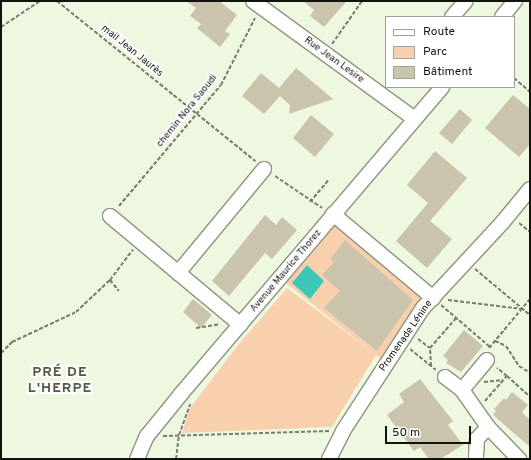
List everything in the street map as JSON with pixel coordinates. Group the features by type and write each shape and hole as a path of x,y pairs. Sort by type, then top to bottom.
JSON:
{"street":[{"path":"453,16 466,1"},
{"path":"503,16 515,1"},
{"name":"Rue Jean Lesire","path":"257,4 416,118"},
{"name":"Avenue Maurice Thorez","path":"137,459 147,436 238,323 441,88"},
{"path":"178,273 264,169"},
{"name":"Promenade Lénine","path":"329,459 343,431 400,342 433,298 530,189"},
{"path":"333,214 433,298"},
{"path":"110,216 238,323"},
{"path":"462,390 487,360"},
{"path":"445,377 462,390 478,410 488,427 519,459"},
{"path":"476,457 477,439 488,427"}],"path":[{"path":"1,27 40,1"},
{"name":"mail Jean Jaurès","path":"57,1 198,113"},
{"path":"332,44 362,1"},
{"name":"chemin Nora Saoudi","path":"110,216 221,84 257,4"},
{"path":"515,79 530,92"},
{"path":"310,202 329,179"},
{"path":"1,353 12,342 76,312 110,280 141,241"},
{"path":"466,262 530,315"},
{"path":"110,280 119,291"},
{"path":"433,298 522,309"},
{"path":"433,298 490,348 530,299"},
{"path":"431,366 430,348 456,318"},
{"path":"196,328 238,323"},
{"path":"495,341 506,346 519,366 530,373"},
{"path":"400,342 445,377"},
{"path":"487,360 530,397"},
{"path":"478,410 507,376"},
{"path":"176,459 179,435 191,400"},
{"path":"147,436 343,431"}],"green space":[{"path":"337,223 425,297 381,359 376,355 332,427 182,433 190,408 238,345 287,288 370,350 286,283"}],"water":[{"path":"307,265 324,281 310,299 292,283"}],"building":[{"path":"186,1 219,1 237,15 225,31 230,34 220,47 197,28 201,24 190,16 196,8"},
{"path":"303,1 347,1 324,27 310,16 314,10"},
{"path":"296,68 333,99 289,114 290,105 280,96 264,114 242,96 261,73 279,88"},
{"path":"513,95 530,109 530,144 519,157 485,128"},
{"path":"460,109 472,120 452,144 439,133"},
{"path":"311,115 334,134 315,157 293,138"},
{"path":"435,151 467,178 430,221 452,239 427,268 396,241 428,203 407,185"},
{"path":"265,215 276,225 282,217 297,230 272,259 265,253 229,296 212,281"},
{"path":"345,240 413,300 377,351 324,308 340,291 322,275 334,262 330,259"},
{"path":"193,299 212,315 201,328 183,312"},
{"path":"464,330 483,346 461,372 446,363 448,360 443,356"},
{"path":"420,379 453,421 448,425 463,445 440,459 429,459 420,447 414,451 387,415 404,402 399,394"},
{"path":"512,392 528,405 522,412 530,420 530,447 493,415 496,411 494,409 504,398 506,400"}],"district":[{"name":"PRÉ DE L'HERPE","path":"60,382"}]}
